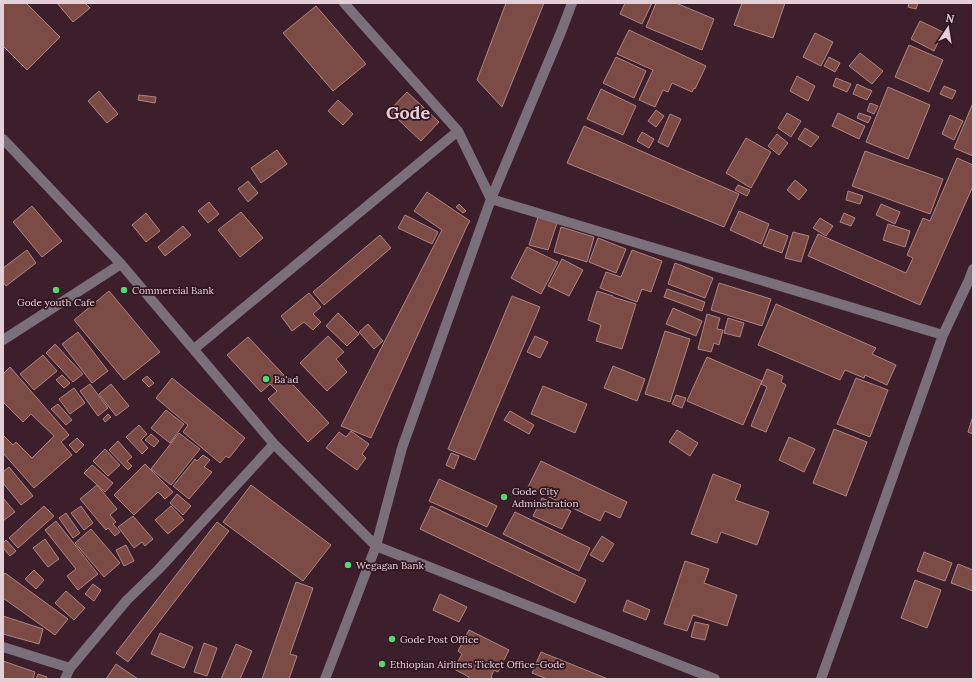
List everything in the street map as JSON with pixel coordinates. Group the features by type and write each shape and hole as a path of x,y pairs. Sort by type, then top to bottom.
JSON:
{"street":[{"path":"344,3 458,131 491,199 943,335"},
{"path":"325,679 376,546 402,448 491,199 572,3"},
{"path":"194,349 458,131"},
{"path":"3,139 120,264 274,444 376,546 715,679"},
{"path":"3,340 120,264"},
{"path":"821,679 943,335 971,280 973,269"},
{"path":"65,679 70,668 127,600 158,570 274,444"},
{"path":"3,646 70,668"}],"building":[{"path":"3,3 26,3 60,37 27,70 3,46"},
{"path":"57,3 85,3 90,8 73,22"},
{"path":"506,3 544,3 502,107 477,80"},
{"path":"625,3 652,3 642,24 620,14"},
{"path":"656,3 676,3 714,19 702,50 646,27"},
{"path":"742,3 785,3 773,38 734,25"},
{"path":"909,3 918,3 916,9 908,7"},
{"path":"316,6 366,64 333,91 283,33"},
{"path":"920,21 943,32 934,51 911,39"},
{"path":"629,30 706,66 695,89 694,88 692,92 672,83 668,92 663,90 655,107 639,100 653,70 617,54"},
{"path":"815,33 833,42 821,66 803,57"},
{"path":"909,45 943,60 929,92 895,77"},
{"path":"860,53 883,71 872,84 849,66"},
{"path":"616,57 646,71 634,98 603,83"},
{"path":"829,57 840,63 835,72 824,66"},
{"path":"797,76 815,86 808,101 790,91"},
{"path":"836,78 851,84 847,92 833,86"},
{"path":"857,84 872,91 867,100 853,94"},
{"path":"944,86 956,91 952,99 940,94"},
{"path":"888,87 930,105 908,159 866,142"},
{"path":"601,89 636,106 623,135 587,119"},
{"path":"99,91 118,114 107,123 88,101"},
{"path":"407,92 439,122 421,141 389,111"},
{"path":"139,95 156,97 155,103 138,100"},
{"path":"338,100 353,114 343,125 328,111"},
{"path":"870,103 878,106 874,114 867,111"},
{"path":"973,103 973,156 954,148"},
{"path":"656,110 664,116 656,127 648,121"},
{"path":"787,113 801,121 791,137 778,128"},
{"path":"838,113 865,126 859,139 832,126"},
{"path":"859,113 871,117 868,123 857,118"},
{"path":"670,114 681,119 668,147 658,142"},
{"path":"950,115 963,121 954,140 942,134"},
{"path":"584,126 739,194 724,227 567,163"},
{"path":"805,128 819,137 811,147 798,139"},
{"path":"642,132 654,139 649,148 637,141"},
{"path":"777,134 788,143 779,155 768,146"},
{"path":"746,138 771,152 751,188 726,173"},
{"path":"277,150 287,164 261,183 251,168"},
{"path":"865,151 943,179 930,214 852,186"},
{"path":"957,158 973,165 973,186 920,305 808,256 818,234 906,273 913,258 907,255 923,218 930,221"},
{"path":"795,180 807,190 799,200 787,190"},
{"path":"248,181 258,193 248,202 238,189"},
{"path":"738,185 750,190 747,196 735,190"},
{"path":"848,191 863,196 860,204 846,200"},
{"path":"427,192 470,221 371,438 341,426 442,230 414,211"},
{"path":"209,202 219,214 208,223 198,211"},
{"path":"459,204 466,211 463,213 456,207"},
{"path":"881,204 900,212 895,224 876,215"},
{"path":"32,206 62,241 42,257 13,222"},
{"path":"739,211 769,224 761,244 730,230"},
{"path":"241,212 263,238 240,257 218,230"},
{"path":"146,213 160,231 146,242 132,225"},
{"path":"844,213 855,218 851,226 840,222"},
{"path":"405,215 438,232 432,244 398,228"},
{"path":"538,217 557,223 548,250 529,245"},
{"path":"820,218 833,226 826,236 813,228"},
{"path":"888,224 910,231 905,247 883,240"},
{"path":"183,226 191,235 165,256 158,247"},
{"path":"561,227 594,237 587,262 554,252"},
{"path":"770,229 788,236 782,253 763,246"},
{"path":"793,232 809,236 801,262 785,258"},
{"path":"380,235 391,248 324,305 313,292"},
{"path":"598,238 626,249 616,273 589,262"},
{"path":"527,247 558,262 541,294 511,278"},
{"path":"27,250 36,263 6,286 3,282 3,268"},
{"path":"632,250 662,261 651,292 642,289 637,302 600,288 606,272 621,277"},
{"path":"562,259 583,270 569,296 548,286"},
{"path":"675,263 713,278 705,298 668,284"},
{"path":"719,283 771,299 762,326 711,310"},
{"path":"667,289 705,302 702,311 664,297"},
{"path":"109,291 160,352 124,380 74,320"},
{"path":"597,291 636,304 622,349 596,341 601,325 588,320"},
{"path":"309,293 321,307 313,314 321,322 313,330 304,322 292,331 281,316"},
{"path":"512,296 540,307 475,460 448,449"},
{"path":"776,304 876,348 872,354 896,365 887,385 865,375 864,378 845,370 840,380 758,345"},
{"path":"673,308 702,321 696,336 666,324"},
{"path":"338,313 359,334 347,346 326,326"},
{"path":"707,314 720,318 717,329 723,330 719,345 714,343 711,352 698,349"},
{"path":"728,318 744,323 740,337 724,333"},
{"path":"368,324 383,341 374,349 359,332"},
{"path":"665,331 690,339 670,402 645,394"},
{"path":"78,332 108,371 92,383 62,344"},
{"path":"328,336 344,352 336,359 347,372 327,391 300,363"},
{"path":"535,336 548,342 540,358 527,352"},
{"path":"248,337 329,423 308,442 268,399 277,391 270,384 261,392 227,355"},
{"path":"55,344 83,374 73,382 46,353"},
{"path":"43,355 57,371 34,390 20,374"},
{"path":"707,357 762,381 743,425 687,401"},
{"path":"613,366 645,379 637,401 604,388"},
{"path":"10,367 69,435 61,442 72,455 34,488 3,453 3,435 13,445 16,442 32,458 54,436 31,414 23,422 3,402 3,374"},
{"path":"767,369 783,376 781,382 786,385 766,432 751,426 767,387 761,384"},
{"path":"62,375 70,383 64,388 56,380"},
{"path":"147,376 154,383 149,387 142,380"},
{"path":"172,378 245,438 229,458 226,456 220,463 183,432 188,425 156,398"},
{"path":"856,378 888,390 870,437 837,424"},
{"path":"90,384 108,408 98,416 80,391"},
{"path":"111,384 129,406 116,416 99,394"},
{"path":"543,386 587,404 575,433 531,414"},
{"path":"74,388 85,403 70,414 59,399"},
{"path":"676,395 686,398 682,408 672,404"},
{"path":"58,404 72,420 66,425 51,409"},
{"path":"166,410 184,424 170,443 151,428"},
{"path":"510,411 534,425 529,434 504,420"},
{"path":"108,414 111,417 105,422 103,419"},
{"path":"973,416 973,434 968,432"},
{"path":"139,425 147,434 141,440 148,448 142,454 126,437"},
{"path":"834,429 867,442 846,496 813,483"},
{"path":"677,430 698,443 690,456 669,442"},
{"path":"351,431 369,444 362,454 366,458 357,470 326,448 339,432 346,437"},
{"path":"179,433 200,449 171,485 151,469"},
{"path":"151,434 159,441 154,447 145,440"},
{"path":"789,437 815,449 804,472 779,460"},
{"path":"77,438 84,445 76,453 69,445"},
{"path":"118,441 132,457 127,461 132,466 128,470 109,450"},
{"path":"105,449 120,465 108,476 93,461"},
{"path":"451,453 459,456 454,469 446,465"},
{"path":"203,455 210,460 204,467 212,472 189,499 173,486 195,459 197,461"},
{"path":"541,461 627,502 620,518 605,511 600,521 528,487"},
{"path":"145,464 173,492 165,499 158,492 134,515 114,495"},
{"path":"92,465 113,483 105,492 84,473"},
{"path":"9,467 33,496 21,505 3,483 3,472"},
{"path":"713,474 741,485 735,500 769,512 757,545 721,532 717,543 691,534"},
{"path":"439,479 497,506 487,527 429,501"},
{"path":"97,485 117,509 110,515 116,522 113,524 120,532 115,536 108,528 106,530 80,499"},
{"path":"251,485 331,545 303,581 223,522"},
{"path":"177,494 191,506 183,515 170,503"},
{"path":"3,498 15,512 3,521"},
{"path":"542,498 571,511 562,529 533,516"},
{"path":"44,506 54,516 18,548 9,538"},
{"path":"81,506 93,523 84,530 71,513"},
{"path":"171,506 184,520 168,534 155,520"},
{"path":"431,506 586,580 575,603 420,529"},
{"path":"515,512 590,548 579,571 503,534"},
{"path":"66,513 80,533 73,538 59,518"},
{"path":"133,516 153,539 145,546 142,542 134,548 118,527"},
{"path":"56,521 98,574 78,590 67,576 76,569 45,530"},
{"path":"217,522 229,531 128,662 116,653"},
{"path":"91,529 120,563 104,577 75,543"},
{"path":"602,536 614,544 603,562 590,555"},
{"path":"45,539 59,559 48,567 33,548"},
{"path":"6,540 16,551 10,556 3,548 3,543"},
{"path":"126,545 134,561 124,566 116,550"},
{"path":"924,552 952,563 945,581 917,571"},
{"path":"685,561 709,569 704,583 737,595 727,626 693,615 687,631 664,624"},
{"path":"958,564 973,570 973,591 951,583"},
{"path":"34,570 44,580 36,589 25,579"},
{"path":"5,573 68,619 55,635 3,598 3,576"},
{"path":"915,580 941,590 927,628 901,618"},
{"path":"296,582 313,588 290,654 297,656 289,679 262,679"},
{"path":"93,584 101,590 94,601 85,594"},
{"path":"66,591 85,608 74,620 55,603"},
{"path":"440,594 467,607 459,622 433,610"},
{"path":"627,600 650,610 646,620 623,611"},
{"path":"3,616 43,629 39,644 3,634"},
{"path":"695,622 709,625 705,640 691,637"},
{"path":"469,630 509,650 498,672 494,670 491,679 468,679 469,677 454,669 462,654 458,651"},
{"path":"160,633 193,647 184,668 151,654"},
{"path":"204,643 217,648 207,676 194,672"},
{"path":"236,644 252,651 240,679 221,679"},
{"path":"541,652 608,679 547,679 532,673"},
{"path":"3,661 35,672 33,679 3,679"},
{"path":"116,664 138,679 106,679"},
{"path":"38,674 47,677 46,679 36,679"}],"place":[{"name":"Gode youth Cafe","path":"56,290"},
{"name":"Commercial Bank","path":"124,290"},
{"name":"Ba'ad","path":"266,379"},
{"name":"Gode City Adminstration","path":"504,497"},
{"name":"Wegagan Bank","path":"348,565"},
{"name":"Gode Post Office","path":"392,639"},
{"name":"Ethiopian Airlines Ticket Office-Gode","path":"382,664"}],"district":[{"name":"Gode","path":"408,113"}]}
